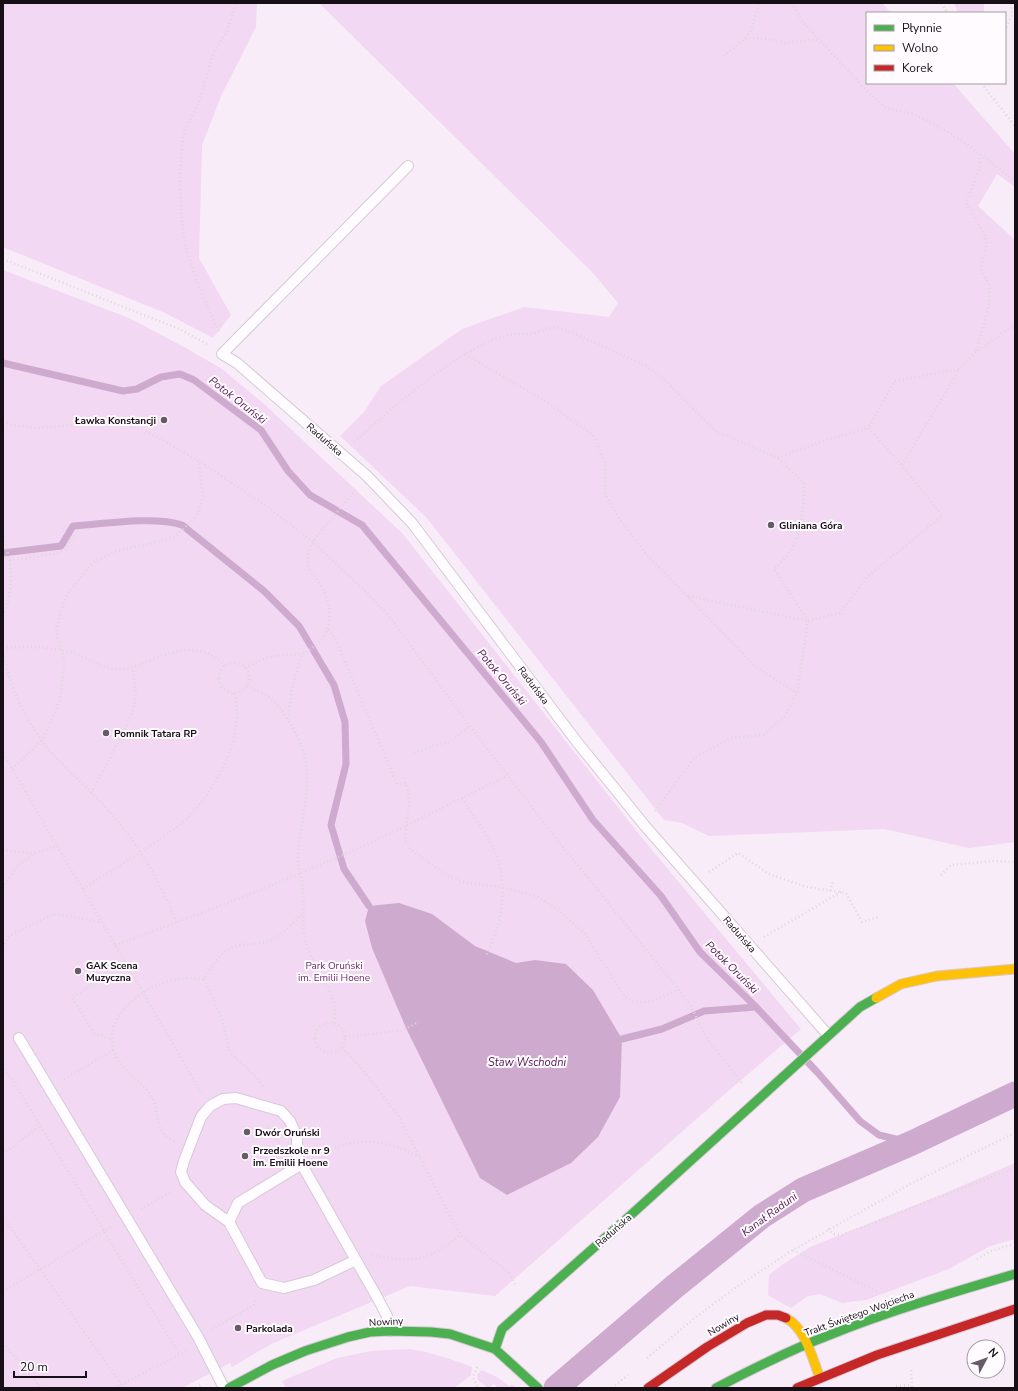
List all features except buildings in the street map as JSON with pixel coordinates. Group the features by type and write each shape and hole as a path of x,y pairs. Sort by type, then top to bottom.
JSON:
{"street":[{"name":"Raduńska","path":"495,1349 502,1329 633,1213 860,1007 901,984 938,976 1015,969"},
{"name":"Trakt Świętego Wojciecha","path":"716,1388 756,1367 807,1344 875,1317 936,1297 1015,1274"},
{"path":"797,1388 857,1363 1015,1309"},
{"name":"Nowiny","path":"648,1388 708,1346 746,1323 760,1316 776,1314 789,1320 798,1328 807,1344 820,1378"},
{"name":"Nowiny","path":"229,1388 272,1365 305,1351 348,1337 370,1332 390,1331 450,1334 495,1349 538,1388"}],"lane":[{"path":"222,354 408,166"},
{"name":"Raduńska","path":"222,354 237,363 249,373 367,476 412,523 577,742 644,826 828,1035"},
{"path":"19,1038 200,1340 224,1388"},
{"path":"356,1260 314,1280 284,1288 262,1283 229,1222 205,1204 185,1182 181,1172 188,1149 201,1117 210,1106 223,1099 236,1098 281,1111 290,1121 297,1137 297,1156 350,1249 387,1316 390,1331"},
{"path":"229,1222 238,1203 302,1164"}],"path":[{"path":"222,354 219,331 207,307 185,244 181,211 180,173 183,136 199,101 214,52 227,31 236,3"},
{"path":"724,56 745,39 752,28 760,3"},
{"path":"792,3 802,21 866,90 886,108 913,114 938,126 964,142 1015,181"},
{"path":"942,3 946,12"},
{"path":"1006,29 1012,15 1011,3"},
{"path":"745,39 767,39 785,43 820,40"},
{"path":"983,84 1015,126"},
{"path":"976,352 988,309 990,294 988,282 982,272 982,262 986,253 987,245 986,238 966,203 980,168 980,155"},
{"path":"3,259 180,329 222,354"},
{"path":"902,465 959,369 976,352 1015,326"},
{"path":"341,454 395,406 431,377 465,354 492,340 512,334 533,334 545,329 556,327 647,366 668,383 714,430 778,458 804,483 804,502 797,537 790,552 774,569 808,621 797,693 785,716 764,735 732,738 694,758 644,826"},
{"path":"465,354 544,400 593,436 605,462 604,494 647,555 756,667 797,693"},
{"path":"778,458 825,440 868,428 895,381 959,369"},
{"path":"3,423 34,428 89,424 126,425 143,430 162,439 199,461 266,506 312,542 364,589 388,615 507,776 678,989 692,1008 696,1021 704,1036 744,1084"},
{"path":"688,596 808,621 840,614 867,577 942,516 902,465 868,428"},
{"path":"12,769 42,740 56,713 60,698 64,660 56,631 58,620 68,595 85,572 93,564 113,552 166,540 177,535 192,521 198,512 203,497 199,461"},
{"path":"245,668 261,659 275,656 302,654 320,641 328,630 330,623 327,597 321,585 312,575 307,564 308,552 312,542 348,499"},
{"path":"9,560 57,553 64,550 76,533"},
{"path":"3,537 6,544 11,573 9,598 3,616"},
{"path":"328,630 335,638 397,784 406,784"},
{"path":"3,648 31,646 61,650 82,656 108,669 133,668 162,655 183,650 200,651 210,654 226,666"},
{"path":"3,653 8,674 27,719 54,756 119,822 155,875 177,923"},
{"path":"288,720 292,688 302,654"},
{"path":"229,664 238,664 245,668 249,677 247,686 242,691 234,693 226,691 220,685 219,677 222,669 226,666 229,664"},
{"path":"91,793 132,713 136,698 133,668"},
{"path":"247,686 269,697 279,708 288,720 301,746 305,758 307,787 298,860 303,887 304,934 307,949 329,990 336,1016 334,1023"},
{"path":"83,889 183,823 212,788 226,762 235,735 238,714 234,693"},
{"path":"414,753 449,742 470,726"},
{"path":"3,753 210,1106"},
{"path":"115,944 177,923 300,874 355,850 507,776"},
{"path":"404,778 409,802 405,825 405,840 411,850 450,877 464,882 503,887 538,897 557,909 585,934 625,997 636,1002 650,1001 664,997 678,989"},
{"path":"462,798 485,832 495,851 501,869 503,887 499,921 486,956"},
{"path":"3,888 18,866 35,853 57,846"},
{"path":"3,849 9,851 35,853"},
{"path":"722,863 738,853 769,874 807,887 846,893 862,922 878,918"},
{"path":"941,875 951,865 994,861 1015,862"},
{"path":"830,891 833,881"},
{"path":"770,933 842,892"},
{"path":"204,979 216,960 226,950 237,945 265,942 276,937 303,913"},
{"path":"3,948 9,936 54,914 102,922"},
{"path":"92,968 99,981 72,997 94,1033 112,1040"},
{"path":"188,1149 170,1139 162,1131 157,1121 154,1103 150,1095 119,1062 113,1050 112,1040 114,1026 120,1013 144,993 175,980 195,978 204,979"},
{"path":"204,979 221,1017 230,1052 259,1080 264,1087 264,1096 261,1105"},
{"path":"345,1037 403,1030 419,1022"},
{"path":"330,1023 334,1023 342,1028 345,1037 342,1048 336,1052 327,1053 320,1049 316,1041 317,1032 322,1026 330,1023"},
{"path":"342,1048 360,1066 399,1117 461,1235 508,1273 518,1290 529,1304"},
{"path":"48,1088 113,1050"},
{"path":"3,1065 180,1355"},
{"path":"3,1154 41,1125"},
{"path":"642,1362 697,1316 738,1286 793,1250 910,1184 1015,1133"},
{"path":"302,1164 314,1156 333,1147 353,1142 366,1141 409,1151 420,1158"},
{"path":"828,1229 833,1234 842,1235 1015,1168"},
{"path":"3,1291 104,1232 185,1182"},
{"path":"3,1217 121,1384"},
{"path":"350,1249 368,1254 401,1259 419,1258 434,1252 461,1235"},
{"path":"793,1250 885,1295"},
{"path":"114,1388 180,1355 200,1340 254,1305 262,1283"},
{"path":"3,1343 41,1388"},
{"path":"477,1365 473,1377 478,1388"},
{"path":"896,1386 912,1386 911,1370"},
{"path":"612,1388 630,1372"}],"green space":[{"path":"3,3 257,3 256,27 222,94 202,145 199,258 231,315 213,338 165,313 3,247"},
{"path":"319,3 882,3 890,12 866,12 866,84 954,84 1015,154 1015,187 997,174 978,206 1015,240 1015,842 969,848 884,829 709,836 682,823 664,820 426,517 340,436 364,412 381,386 462,329 524,307 609,317 618,303 593,273"},
{"path":"954,3 984,3 984,12 958,12"},
{"name":"Park Oruński im. Emilii Hoene","path":"3,270 129,318 222,369 263,403 403,534 642,838 801,1029 495,1296 410,1286 271,1344 232,1367 230,1363 182,1388 3,1388"},
{"path":"1015,1163 1015,1239 990,1246 949,1269 866,1300 842,1303 820,1294 808,1296 791,1308 768,1295 769,1275 810,1247 945,1193"},
{"path":"409,1349 441,1356 472,1367 471,1375 454,1388 286,1388 282,1381 337,1358 371,1351"},
{"path":"481,1370 497,1377 509,1386 513,1385 516,1388 497,1388 494,1384 488,1388 478,1380 477,1376"}],"water":[{"name":"Staw Wschodni","path":"399,903 432,914 475,946 516,963 535,960 566,964 593,990 622,1039 620,1097 598,1137 571,1163 507,1195 480,1178 406,1028 372,948 365,921 369,906"}],"waterway":[{"name":"Potok Oruński","path":"3,363 123,391 137,389 161,377 180,374 194,380 261,430 288,471 310,495 362,525 541,742 593,820 661,896 700,952 756,1007 818,1073 860,1121 879,1135 912,1143"},
{"path":"3,553 61,546 73,526 129,521 171,522 182,525 264,591 299,626 334,685 345,722 346,764 331,825 344,869 369,906"},
{"path":"622,1039 662,1029 704,1011 756,1007"},
{"name":"Kanał Raduni","path":"556,1388 674,1287 762,1216 803,1190 912,1143 1015,1094"}],"traffic: fast":[{"path":"495,1349 502,1329 633,1213 860,1007 876,998"},
{"path":"716,1388 788,1352 855,1325 923,1302 1015,1274"},
{"path":"229,1388 272,1365 305,1351 348,1337 370,1332 390,1331 450,1334 495,1349 538,1388"}],"traffic: slow":[{"path":"876,998 901,984 937,976 1015,969"},
{"path":"786,1318 799,1329 808,1345 820,1378"}],"traffic: jam":[{"path":"797,1388 877,1355 1015,1309"},
{"path":"648,1388 707,1347 747,1323 766,1315 778,1315 786,1318"}],"place":[{"name":"Ławka Konstancji","path":"164,420"},
{"name":"Gliniana Góra","path":"771,525"},
{"name":"Pomnik Tatara RP","path":"106,733"},
{"name":"GAK Scena Muzyczna","path":"78,971"},
{"name":"Dwór Oruński","path":"247,1132"},
{"name":"Przedszkole nr 9 im. Emilii Hoene","path":"245,1156"},
{"name":"Parkolada","path":"238,1328"}]}
